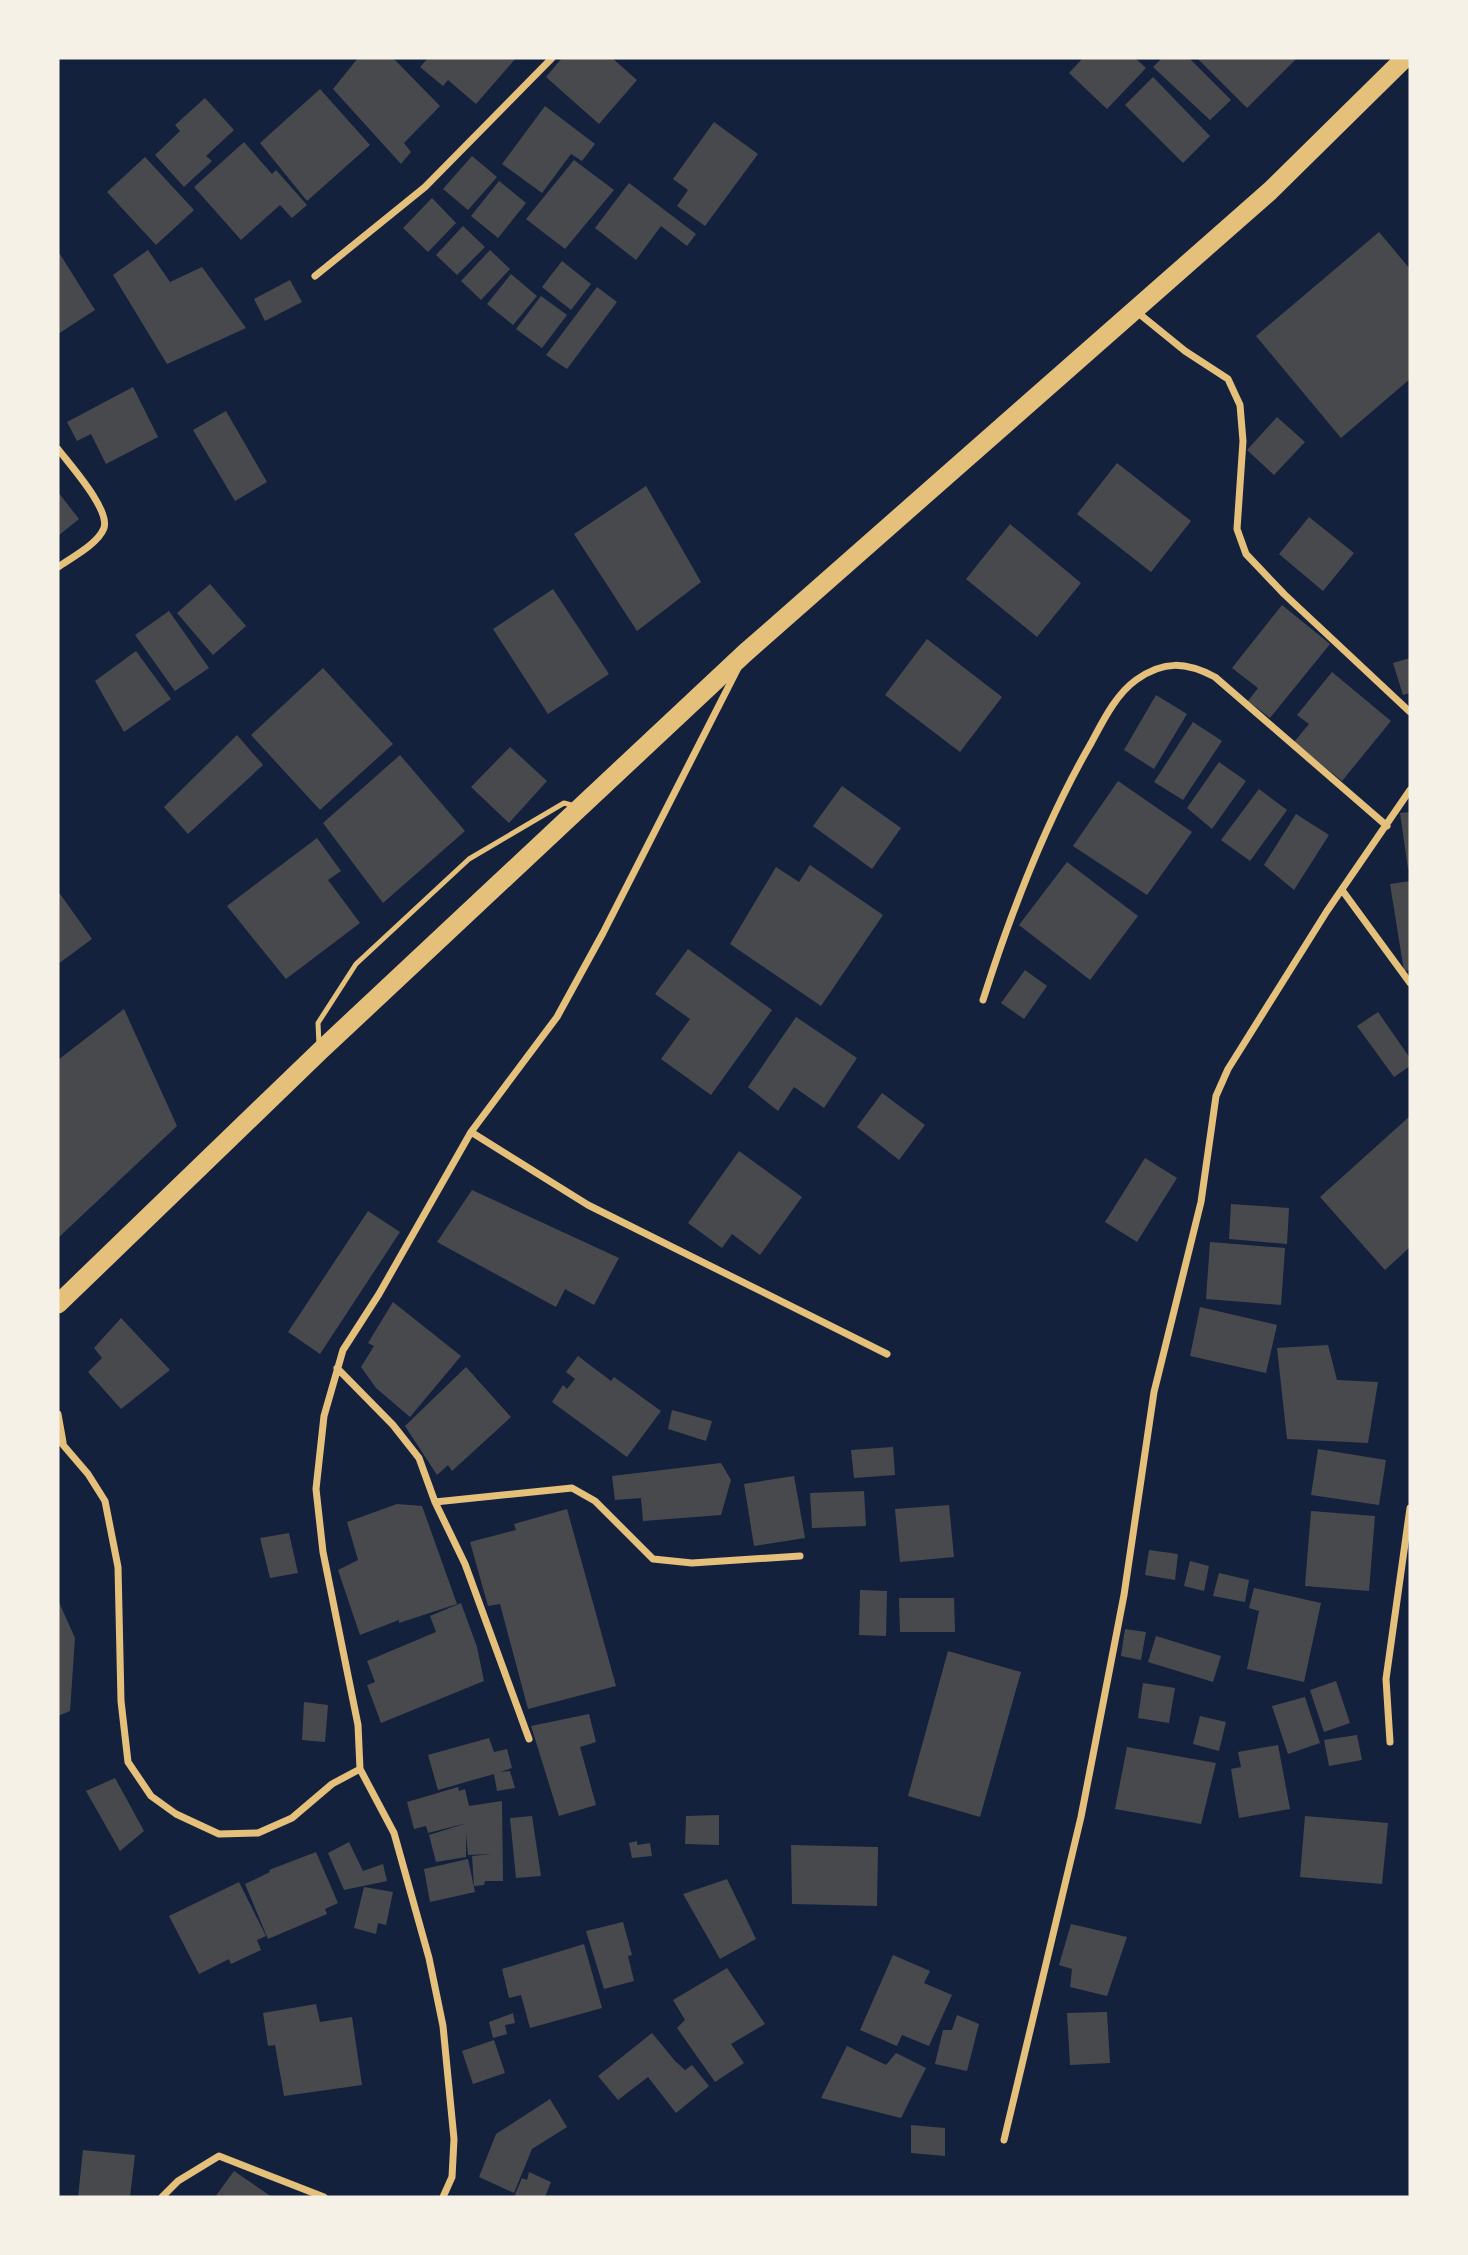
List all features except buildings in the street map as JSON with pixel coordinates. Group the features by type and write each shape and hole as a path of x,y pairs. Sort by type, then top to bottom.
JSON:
{"highway":[{"path":"58,1304 320,1051 745,653 1270,191 1405,58"}],"street":[{"path":"315,276 425,187 552,58"},
{"path":"1135,310 1185,351 1228,379 1240,405 1243,441 1237,529 1247,554 1276,587 1410,712"},
{"path":"58,449 100,506 104,518 104,529 97,538 58,567"},
{"path":"443,2197 452,2177 454,2139 443,2026 429,1958 394,1833 360,1769 358,1725 323,1552 316,1489 324,1416 342,1350 379,1294 471,1132 557,1017 603,933 745,653"},
{"path":"983,1000 1022,888 1081,760 1121,695 1135,681 1152,671 1173,665 1192,665 1215,677 1387,826"},
{"path":"1004,2140 1081,1817 1124,1595 1154,1392 1176,1293 1201,1202 1216,1096 1228,1069 1342,890 1410,790"},
{"path":"1342,890 1410,983"},
{"path":"471,1132 588,1205 887,1354"},
{"path":"337,1368 393,1426 419,1458 435,1502 465,1564 530,1739"},
{"path":"58,1414 60,1440 105,1501 118,1567 121,1701 128,1762 151,1796 176,1814 219,1833 258,1833 292,1818 332,1784 360,1769"},
{"path":"435,1502 572,1488 595,1501 653,1559 692,1563 800,1556"},
{"path":"1390,1742 1386,1679 1407,1561 1410,1508"},
{"path":"162,2197 177,2181 219,2156 324,2197"}],"lane":[{"path":"320,1051 317,1023 356,964 469,859 564,803 582,807"}]}
